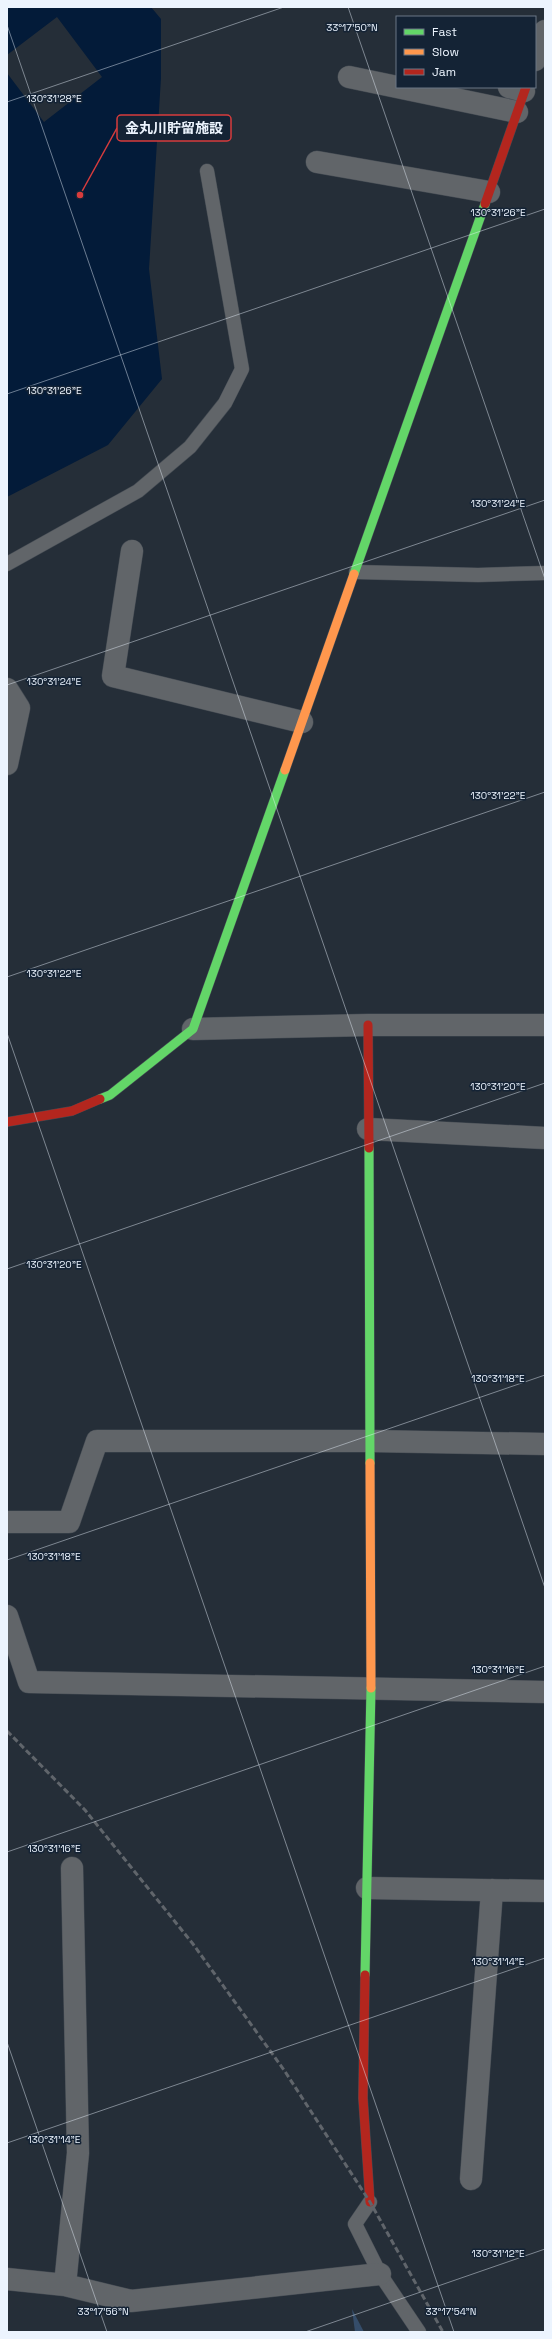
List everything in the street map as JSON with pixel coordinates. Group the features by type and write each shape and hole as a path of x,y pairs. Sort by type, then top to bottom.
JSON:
{"street":[{"path":"536,57 545,31"},
{"path":"349,77 396,87"},
{"path":"402,88 517,112"},
{"path":"7,1122 72,1111 110,1095 193,1029 356,572 517,112 520,88"},
{"path":"317,162 489,192"},
{"path":"132,551 113,676 302,722"},
{"path":"7,689 19,708 7,764"},
{"path":"193,1029 368,1025 545,1025"},
{"path":"368,1025 371,1688 363,2098 370,2202"},
{"path":"368,1129 545,1138"},
{"path":"7,1522 69,1522 97,1441 370,1441 545,1444"},
{"path":"7,1616 29,1682 545,1692"},
{"path":"65,2285 78,2153 72,1868"},
{"path":"367,1888 545,1891"},
{"path":"471,2179 492,1890"},
{"path":"7,2279 65,2285 131,2301 380,2274"}],"lane":[{"path":"7,564 138,491 190,447 225,403 242,368 207,171"},
{"path":"356,572 478,575 545,573"},
{"path":"370,2202 355,2224 380,2274 419,2332"}],"shaded area":[{"path":"7,7 151,7 161,19 161,78 149,269 162,379 108,445 7,497 7,73 44,122 102,77 57,17 7,55"},
{"path":"352,2309 364,2332 355,2332"}],"railway":[{"path":"7,1731 85,1810 193,1944 284,2070 370,2202 443,2332"}],"traffic: fast":[{"path":"354,574 485,204"},
{"path":"100,1099 110,1095 193,1029 285,770"},
{"path":"369,1148 370,1463"},
{"path":"365,1975 371,1688"}],"traffic: slow":[{"path":"285,770 354,574"},
{"path":"370,1463 371,1688"}],"traffic: jam":[{"path":"485,204 526,88"},
{"path":"368,1025 369,1148"},
{"path":"7,1122 72,1111 100,1099"},
{"path":"365,1975 363,2098 370,2202"}],"place":[{"name":"金丸川貯留施設","path":"80,195"}]}
